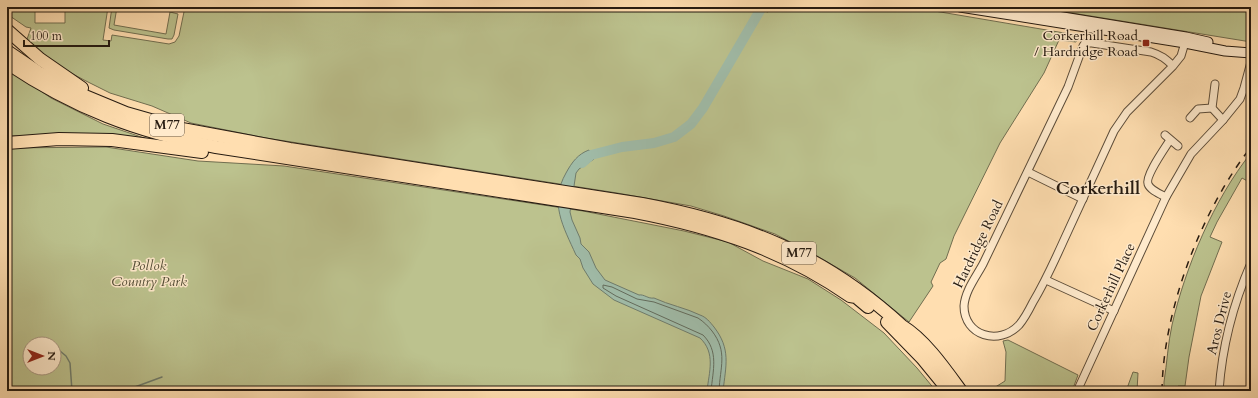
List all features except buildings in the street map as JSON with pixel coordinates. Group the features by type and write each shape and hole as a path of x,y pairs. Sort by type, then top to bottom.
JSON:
{"highway":[{"path":"7,30 40,59 80,86 106,100 167,125"},
{"name":"M77","path":"7,52 38,72 85,96 126,113 167,125 217,136 542,193 593,201 659,207 715,221 753,233 802,255 845,280 881,307 902,326 910,330 933,355 961,391"},
{"name":"M77","path":"7,63 40,85 96,113 124,124 198,144 291,159 542,193"},
{"path":"7,143 59,139 112,140 216,153 291,159"},
{"name":"M77","path":"593,201 723,233 749,242 798,264 822,277 850,296 856,298 875,312 911,346 949,391"}],"street":[{"path":"960,7 1185,40 1251,48"},
{"path":"1002,7 1185,40 1225,51 1251,53"},
{"name":"Hardridge Road","path":"1173,66 1164,58 1151,52 1096,43 1085,43 1080,50 1068,88 983,264 967,291 964,305 966,316 969,323 977,331 982,334 997,337 1012,331 1023,319 1046,280 1118,124 1127,112 1173,66 1181,56 1185,40"},
{"name":"Corkerhill Place","path":"1079,388 1166,197 1191,154 1224,120 1240,99 1251,62"},
{"path":"1212,108 1216,84"},
{"path":"1190,118 1198,109 1212,108 1224,120"},
{"path":"1166,197 1151,188 1147,181 1168,138 1178,146"},
{"path":"1028,172 1083,199"},
{"name":"Aros Drive","path":"1219,391 1224,353 1230,325 1249,274 1251,263"},
{"path":"1046,280 1114,311"}],"green space":[{"path":"7,7 35,7 35,23 65,23 65,8 67,7 108,7 103,40 111,41 112,35 169,44 175,42 179,36 185,7 754,7 753,8 768,12 771,7 911,7 1082,36 1076,42 1059,40 1044,73 1000,143 954,236 946,259 940,263 931,282 933,286 909,322 855,278 817,256 775,234 691,206 266,138 191,123 152,106 110,93 56,65 26,42 31,28 26,27 7,14"},
{"path":"112,7 117,7 114,25 166,34 170,12 178,14 174,35 172,39 168,39 109,28"},
{"path":"1035,7 1251,7 1251,42 1245,41"},
{"path":"7,68 51,98 103,124 150,140 91,134 7,136"},
{"name":"Pollok Country Park","path":"106,147 198,161 284,166 583,211 684,231 728,242 763,261 808,279 841,300 884,333 917,368 936,391 7,391 7,148"},
{"path":"1251,153 1251,183 1242,178 1210,237 1222,242 1201,296 1185,386 1178,386 1177,391 1164,391 1169,339 1172,325 1193,258 1202,235 1225,191"},
{"path":"1008,340 1078,375 1072,391 989,391 1005,381 1006,352 1003,341"},
{"path":"1133,372 1138,373 1137,391 1126,391"}],"water":[{"path":"589,150 594,159 579,169 576,173 570,212 581,244 589,252 596,268 605,280 639,295 654,298 695,313 704,317 714,327 723,343 725,350 726,365 723,391 707,391 710,356 705,344 700,338 614,300 593,284 583,268 563,224 558,204 561,184 566,173 578,156"}],"waterway":[{"path":"582,163 591,155 622,147 654,143 674,137 691,124 703,108 762,7"},
{"path":"62,353 70,363 72,391"},
{"path":"124,391 162,377"}],"railway":[{"path":"1162,391 1164,360 1169,328 1177,295 1188,263 1201,231 1216,201 1251,147"}],"place":[{"name":"Corkerhill Road / Hardridge Road","path":"1146,43"}],"district":[{"name":"Corkerhill","path":"1098,188"}]}
